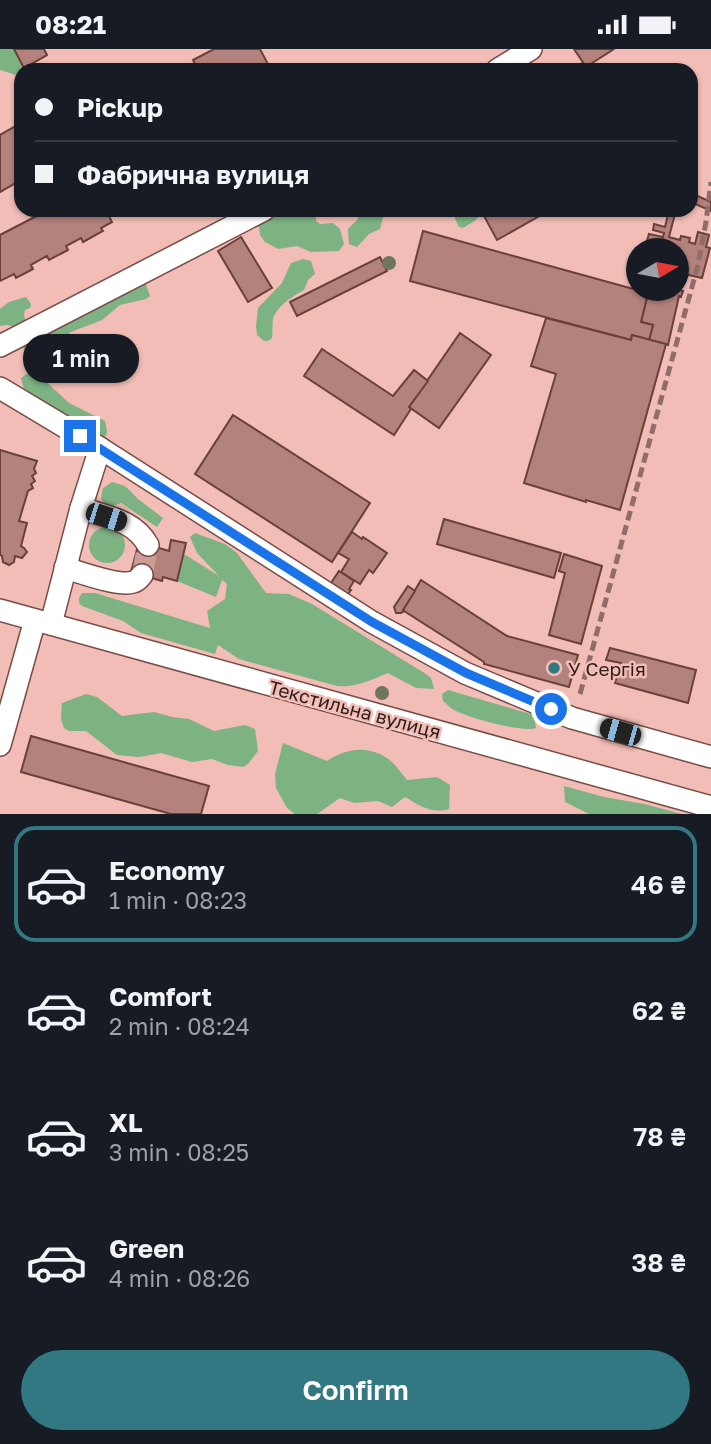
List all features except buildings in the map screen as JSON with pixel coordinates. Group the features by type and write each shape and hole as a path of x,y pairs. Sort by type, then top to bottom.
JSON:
{"street":[{"path":"508,63 530,49"},
{"path":"0,346 250,217"},
{"path":"0,388 100,448 372,622 466,673 572,718 711,757"},
{"path":"0,745 65,568 100,448"},
{"path":"81,508 131,525 148,545"},
{"path":"65,568 123,583 133,582 142,575"},
{"name":"Текстильна вулиця","path":"0,610 711,807"}],"green space":[{"path":"0,49 21,49 30,60 30,63 14,63 14,74 0,70"},
{"path":"273,217 316,217 320,224 333,223 340,229 344,244 339,251 311,252 297,246 278,249 265,242 260,235 259,226"},
{"path":"383,217 380,229 369,234 357,247 349,244 348,229 358,219"},
{"path":"478,217 463,228 459,227 455,219"},
{"path":"303,259 311,261 315,274 308,280 304,290 290,298 278,310 273,319 272,338 264,341 257,335 258,308 282,283 291,263"},
{"path":"145,282 150,296 120,305 102,320 71,332 61,339 52,354 34,356 23,348 62,324 72,322 109,303 122,290"},
{"path":"26,297 31,304 30,308 25,310 25,328 0,326 0,309 9,302"},
{"path":"29,372 40,376 69,403 105,421 106,436 95,440 25,393 21,378"},
{"path":"112,482 125,486 163,518 157,527 121,503 106,505 101,499 103,488"},
{"path":"107,527 119,533 125,545 119,557 107,563 95,557 89,545 95,533"},
{"path":"195,533 225,544 237,553 266,593 289,594 312,604 426,674 431,678 434,689 416,688 388,673 357,685 337,686 239,659 218,645 215,654 141,633 123,621 79,603 82,593 95,593 210,628 207,611 225,599 227,584 222,580 216,597 177,581 184,554 219,576 197,553 190,537"},
{"path":"448,690 534,715 536,728 509,727 456,711 443,701 442,694"},
{"path":"86,694 97,697 122,716 154,712 189,719 214,731 245,725 255,729 258,751 243,767 212,759 192,762 161,753 139,757 117,755 86,731 69,731 64,728 61,719 62,703"},
{"path":"283,743 327,761 343,753 368,751 392,762 407,780 437,777 450,785 449,809 432,810 405,797 392,807 378,801 354,803 340,798 317,814 295,814 287,808 276,788 275,774"},
{"path":"564,786 682,814 589,814 565,802"}],"tunnel":[{"path":"142,575 148,545"}],"railway":[{"path":"580,694 698,265 711,182"}],"place":[{"name":"У Сергія","path":"554,668"}],"route":[{"path":"80,436 372,622 466,673 551,709"}]}
